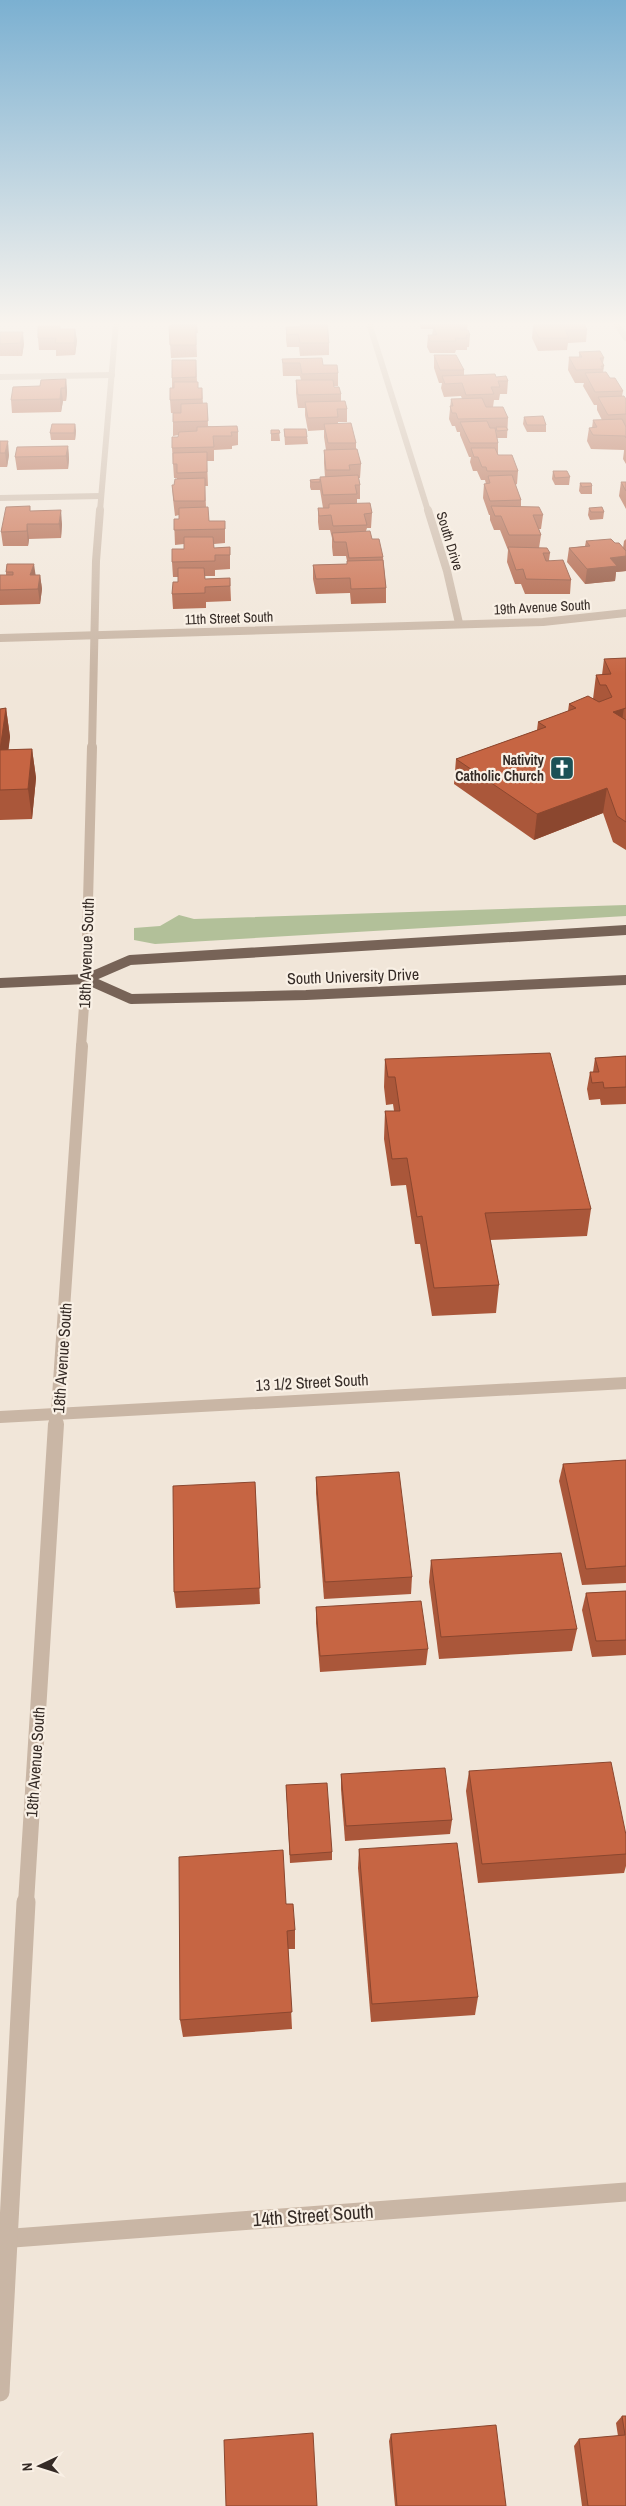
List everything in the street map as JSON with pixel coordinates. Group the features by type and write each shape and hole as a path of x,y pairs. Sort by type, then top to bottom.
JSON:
{"main road":[{"name":"South University Drive","path":"0,983 86,979 130,960 626,930"},
{"name":"South University Drive","path":"86,979 131,999 316,995 626,980"}],"street":[{"name":"18th Avenue South","path":"0,2392 4,2239 86,979 95,635 101,496 106,440"},
{"name":"South Drive","path":"406,440 447,571 459,623"},
{"path":"0,498 101,496"},
{"name":"19th Avenue South","path":"459,623 543,622 626,612"},
{"name":"11th Street South","path":"0,638 459,623"},
{"name":"13 1/2 Street South","path":"0,1417 626,1383"},
{"name":"14th Street South","path":"4,2239 626,2192"}],"green space":[{"path":"626,905 626,916 155,944 134,940 134,928 160,926 179,915 194,919"}],"building":[{"path":"172,440 213,440 214,447 172,448"},
{"path":"327,440 355,440 356,443 328,443"},
{"path":"469,440 497,440 498,443 470,443"},
{"path":"0,441 8,441 5,453 0,453"},
{"path":"68,446 66,456 15,457 17,447"},
{"path":"471,448 495,448 498,455 512,455 518,471 487,471 486,467 482,467 478,457 474,457"},
{"path":"357,449 361,464 349,465 350,470 326,470 324,450"},
{"path":"207,452 207,472 177,473 177,464 173,464 173,453"},
{"path":"553,471 567,471 570,477 555,478"},
{"path":"358,475 360,485 355,485 357,494 323,495 320,477"},
{"path":"512,475 521,500 490,501 484,484 490,483 488,476"},
{"path":"205,478 205,501 174,501 172,485 174,485 175,479"},
{"path":"320,479 320,482 311,482 310,480"},
{"path":"621,482 626,482 626,491"},
{"path":"580,483 591,483 592,486 582,487"},
{"path":"370,503 372,513 364,514 367,525 333,526 331,515 319,516 318,508 329,508 329,504"},
{"path":"30,506 30,511 61,510 59,524 27,524 27,531 1,532 6,507"},
{"path":"491,506 539,507 543,515 533,515 541,535 509,535 501,516 495,516"},
{"path":"208,507 209,521 225,521 225,529 174,530 174,519 179,519 179,508"},
{"path":"602,507 604,512 591,512 589,508"},
{"path":"370,531 372,539 379,539 383,557 349,558 346,542 334,542 332,533"},
{"path":"184,537 213,537 214,548 230,547 230,555 215,555 215,561 172,562 172,549 184,549"},
{"path":"611,539 615,543 619,543 626,551 626,556 610,558 617,566 587,569 569,548 590,546 586,541"},
{"path":"508,547 547,548 550,553 543,553 546,561 563,560 571,580 526,579 523,569 516,570"},
{"path":"383,560 386,588 351,589 350,578 316,579 313,565 347,564 347,561"},
{"path":"7,564 34,564 30,575 40,575 38,589 0,590 0,575 13,575 13,572 6,572"},
{"path":"178,568 204,568 205,579 230,578 230,586 205,587 205,593 172,594 173,582 178,582"},
{"name":"Nativity Catholic Church","path":"626,658 626,708 613,712 626,720 626,822 617,816 607,788 537,814 456,759 546,727 538,722 576,708 569,704 588,696 599,702 612,697 606,685 600,685 596,675 611,674 604,659"},
{"path":"6,708 0,750 0,709"},
{"path":"32,749 28,789 0,790 0,750"},
{"path":"550,1053 591,1209 485,1213 499,1285 434,1288 422,1216 417,1217 407,1158 392,1159 385,1111 400,1111 395,1077 388,1077 385,1059"},
{"path":"626,1056 626,1087 604,1088 603,1082 592,1083 590,1072 599,1072 595,1058"},
{"path":"626,1460 626,1566 586,1569 563,1464"},
{"path":"399,1472 412,1577 325,1582 316,1477"},
{"path":"255,1482 260,1588 174,1592 173,1486"},
{"path":"561,1553 577,1629 441,1637 431,1560"},
{"path":"626,1591 626,1640 596,1641 586,1593"},
{"path":"421,1601 428,1649 320,1656 316,1607"},
{"path":"611,1762 626,1835 626,1854 482,1864 469,1771"},
{"path":"445,1768 452,1820 346,1826 341,1774"},
{"path":"327,1783 332,1852 290,1855 286,1785"},
{"path":"457,1843 478,1997 372,2004 359,1849"},
{"path":"283,1850 286,1904 293,1904 295,1930 287,1931 292,2012 180,2020 179,1857"},
{"path":"622,2416 626,2416 626,2506 588,2506 579,2439 625,2435"},
{"path":"496,2425 506,2506 397,2506 391,2434"},
{"path":"313,2433 317,2506 226,2506 224,2440"}],"place":[{"name":"Nativity Catholic Church","path":"562,768"}]}
